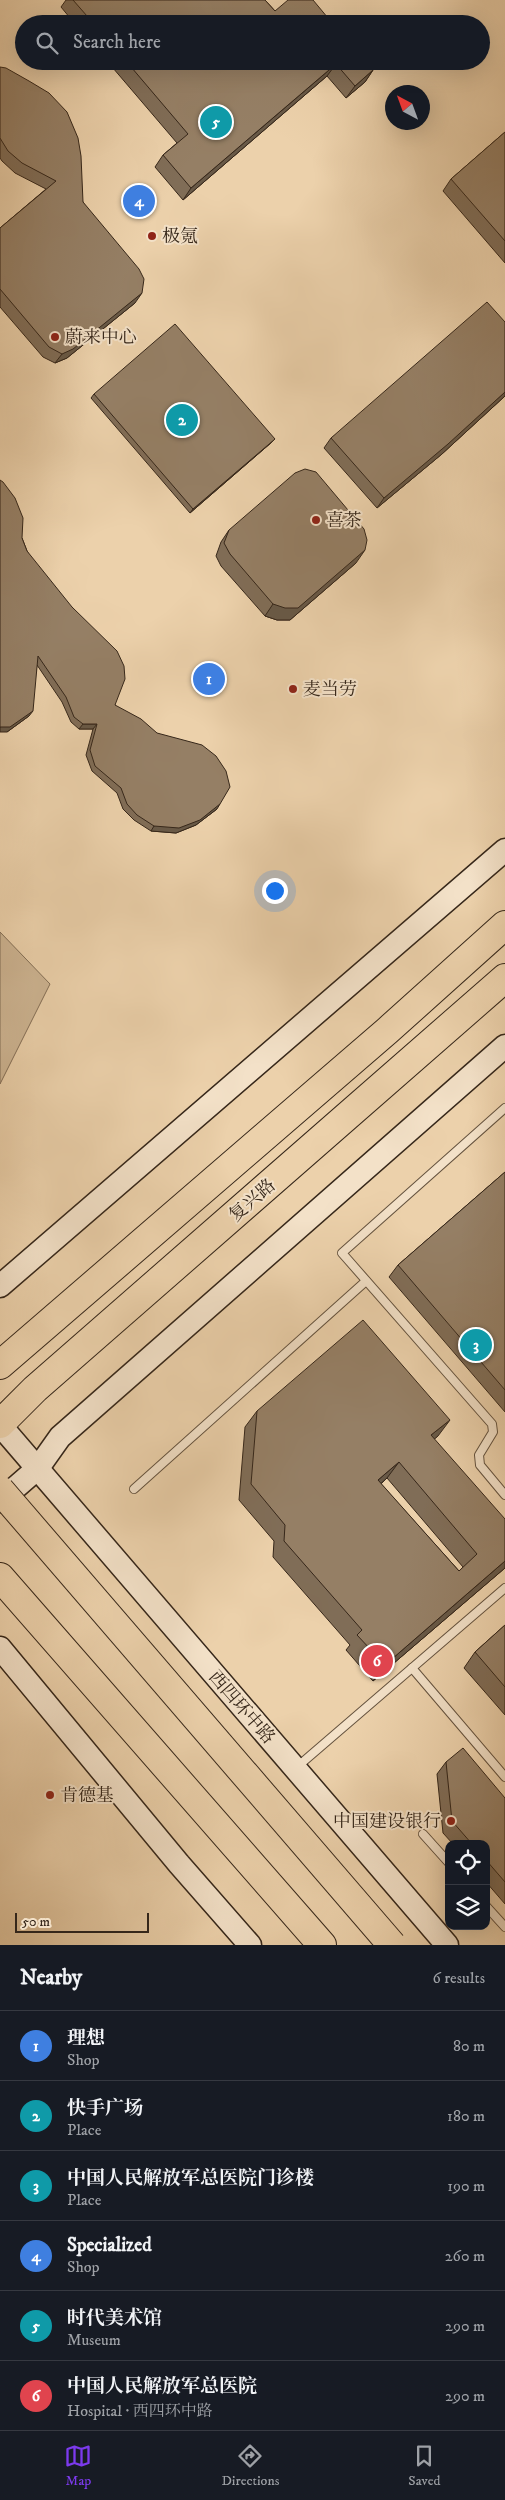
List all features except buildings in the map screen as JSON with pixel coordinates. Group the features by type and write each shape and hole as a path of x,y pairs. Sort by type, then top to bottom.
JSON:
{"highway":[{"path":"0,1365 387,1031 505,925"},
{"name":"复兴路","path":"0,1424 35,1389 505,978"},
{"path":"0,1490 392,1945"},
{"path":"0,1577 322,1945"}],"street":[{"path":"0,1286 505,850"},
{"path":"0,1501 38,1468 60,1437 505,1046"},
{"name":"西四环中路","path":"0,1424 448,1945"},
{"path":"0,1648 179,1864 250,1945"}],"lane":[{"path":"505,1108 342,1253 492,1424 493,1432 479,1455 480,1465 505,1495"},
{"path":"134,1488 366,1281"},
{"path":"296,1768 505,1588"},
{"path":"412,1668 505,1777"},
{"path":"423,1834 445,1859"},
{"path":"490,1911 505,1928"}],"shaded area":[{"path":"0,932 50,984 0,1084"}],"place":[{"name":"时代美术馆","path":"216,122"},
{"name":"Specialized","path":"139,201"},
{"name":"极氪","path":"152,236"},
{"name":"蔚来中心","path":"55,337"},
{"name":"快手广场","path":"182,420"},
{"name":"喜茶","path":"316,520"},
{"name":"理想","path":"209,679"},
{"name":"麦当劳","path":"293,689"},
{"name":"中国人民解放军总医院门诊楼","path":"476,1345"},
{"name":"中国人民解放军总医院","path":"377,1661"},
{"name":"肯德基","path":"50,1795"},
{"name":"中国建设银行","path":"451,1821"}]}
